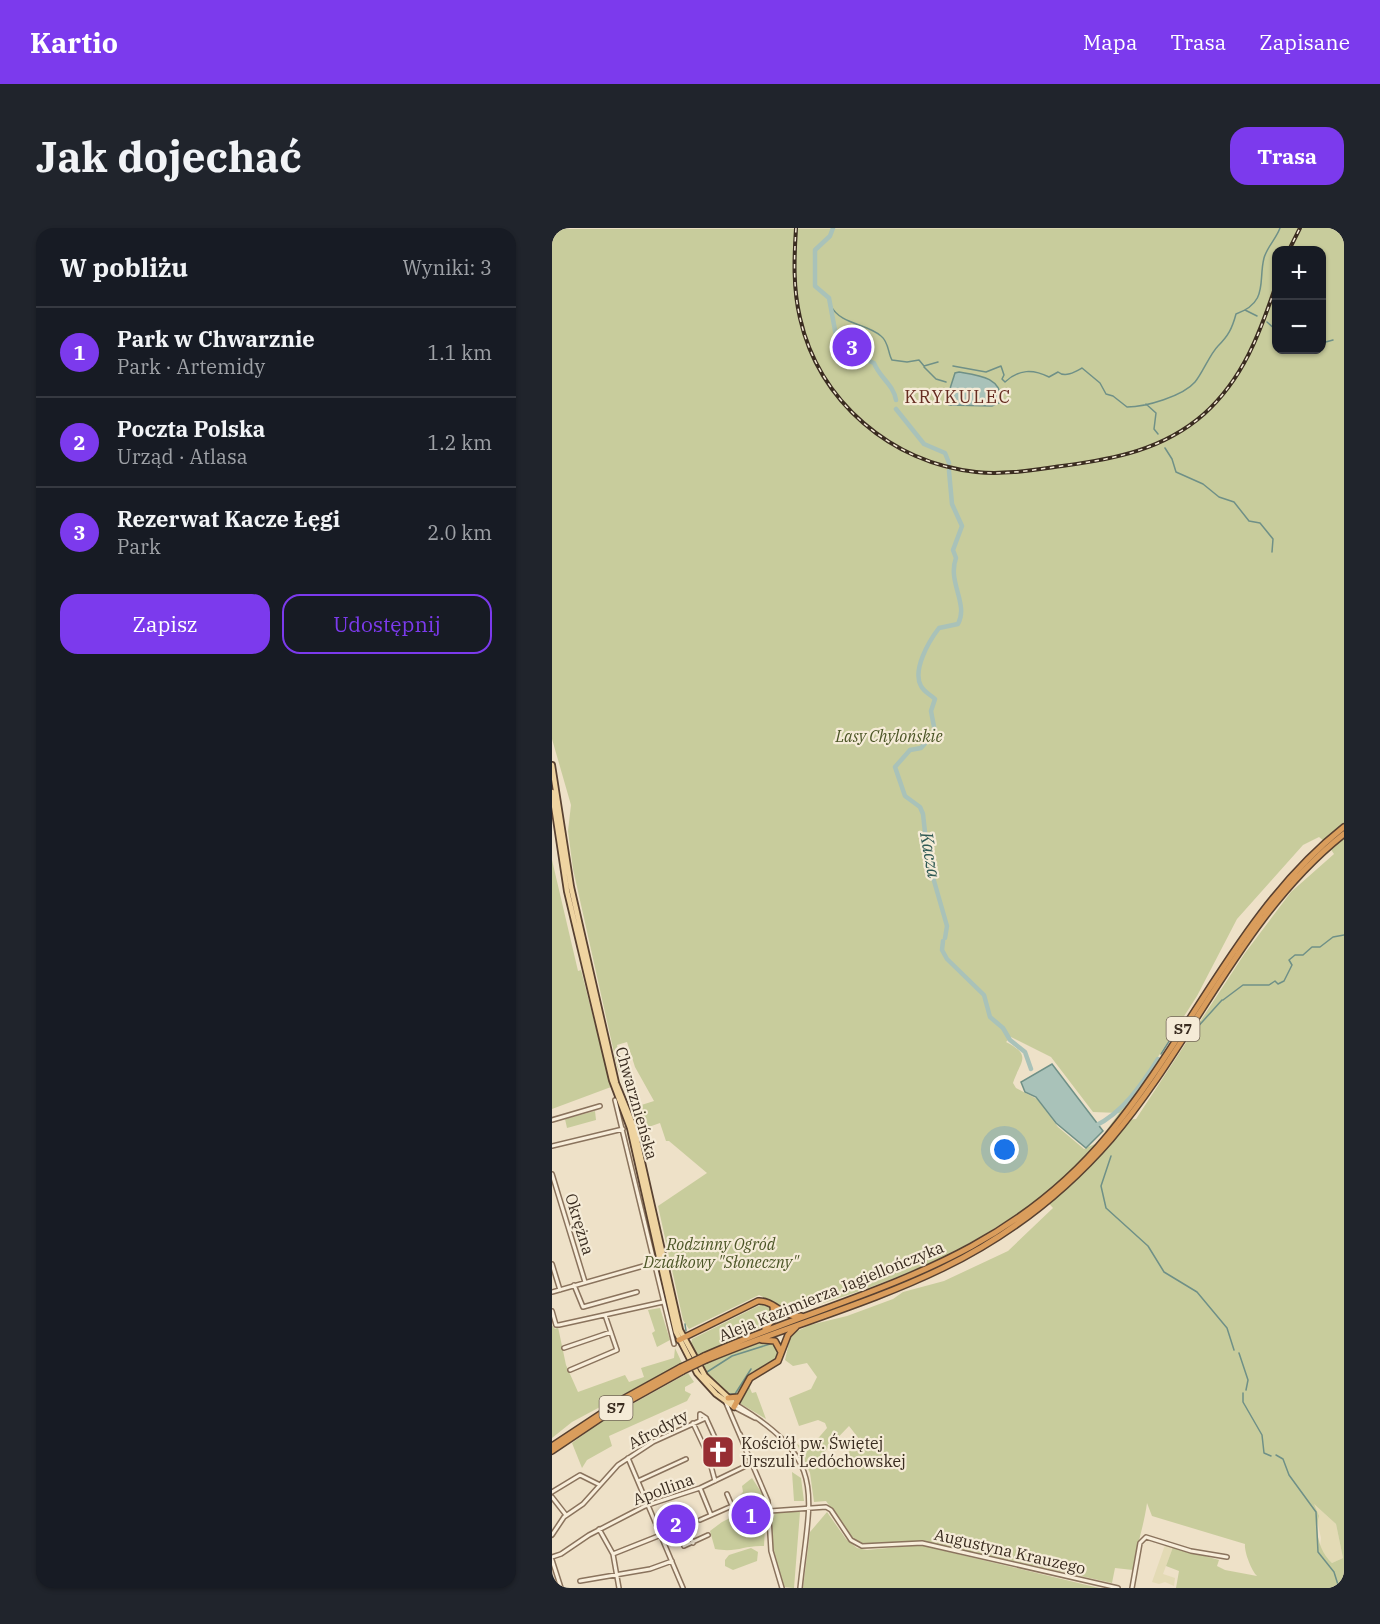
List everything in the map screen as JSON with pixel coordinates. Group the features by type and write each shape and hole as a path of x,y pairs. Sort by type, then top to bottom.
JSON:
{"highway":[{"name":"Aleja Kazimierza Jagiellończyka","path":"552,1446 616,1403 682,1369 755,1337 892,1285 969,1249 1025,1213 1071,1175 1132,1104 1267,905 1304,862 1344,828"},
{"name":"Aleja Kazimierza Jagiellończyka","path":"807,1318 904,1285 955,1262 1006,1233 1065,1186 1101,1150 1144,1097 1276,901 1314,860 1344,834"},
{"path":"679,1340 756,1301 765,1301 790,1316 807,1318"},
{"path":"755,1337 773,1321 772,1305"},
{"path":"735,1406 753,1374 777,1362 790,1332 807,1318"},
{"path":"755,1337 777,1343 781,1353"},
{"name":"Aleja Kazimierza Jagiellończyka","path":"552,1451 613,1410 682,1369"},
{"path":"727,1400 738,1397"}],"main road":[{"name":"Chwarznieńska","path":"552,765 566,883 612,1080 632,1127 679,1340 698,1373 735,1406"},
{"name":"Chwarznieńska","path":"552,792 556,804"}],"street":[{"name":"Chwarznieńska","path":"615,1100 664,1302 679,1340"},
{"path":"552,1120 600,1106"},
{"path":"552,1146 632,1127"},
{"name":"Okrężna","path":"552,1174 585,1282"},
{"path":"552,1292 654,1263"},
{"path":"552,1264 560,1290"},
{"path":"574,1286 583,1308 637,1292"},
{"path":"552,1311 558,1325 664,1302"},
{"path":"570,1370 617,1350 605,1314"},
{"path":"564,1348 611,1331"},
{"name":"Chwarznieńska","path":"727,1400 771,1511 771,1551 782,1588"},
{"name":"Chwarznieńska","path":"735,1418 735,1406 757,1418 782,1437 799,1459 807,1481 809,1507 800,1588"},
{"name":"Afrodyty","path":"552,1535 566,1515 583,1504 615,1467 653,1442 700,1420 700,1413 706,1418 716,1440"},
{"path":"693,1423 708,1455 715,1481"},
{"path":"628,1458 683,1588"},
{"path":"638,1481 686,1460"},
{"name":"Apollina","path":"552,1559 599,1529 648,1505 700,1488 752,1463"},
{"path":"552,1492 580,1475 600,1485"},
{"path":"700,1488 711,1515"},
{"path":"727,1494 736,1515"},
{"path":"552,1497 566,1515"},
{"path":"700,1520 732,1506"},
{"name":"Augustyna Krauzego","path":"771,1511 809,1507 829,1509 851,1540 862,1546 922,1543 1118,1588"},
{"path":"681,1513 693,1543"},
{"path":"613,1554 686,1526"},
{"path":"599,1529 613,1554 619,1588"},
{"path":"684,1546 708,1535"},
{"path":"1132,1588 1140,1543 1146,1537 1191,1551 1227,1557"},
{"path":"552,1559 561,1588"},
{"path":"580,1581 654,1568 672,1561"}],"shaded area":[{"path":"1313,1503 1336,1524 1343,1558 1332,1563 1323,1555 1320,1548 1321,1538"},
{"path":"1165,1545 1173,1547 1163,1574 1175,1578 1174,1586 1165,1582 1159,1584 1152,1582"}],"green space":[{"name":"Lasy Chylońskie","path":"1344,228 1344,825 1324,841 1319,837 1303,845 1237,919 1197,996 1117,1121 1136,1119 1245,953 1291,892 1334,854 1330,848 1344,837 1344,1588 1176,1588 1179,1571 1166,1566 1173,1547 1219,1560 1217,1566 1225,1570 1257,1576 1248,1560 1245,1544 1152,1516 1147,1503 1133,1570 1115,1568 1112,1583 922,1541 866,1545 853,1540 826,1501 814,1502 810,1473 797,1444 808,1450 827,1428 825,1423 818,1420 799,1426 789,1398 811,1389 817,1377 807,1363 793,1366 785,1360 791,1334 810,1325 847,1316 893,1299 903,1292 944,1281 1008,1251 1053,1208 1042,1196 984,1235 924,1266 828,1302 794,1312 759,1295 689,1329 683,1320 658,1206 707,1173 669,1141 666,1141 660,1123 640,1130 632,1108 654,1101 635,1067 627,1042 617,1045 623,1072 619,1072 573,869 568,831 571,805 552,739 552,229","holes":["1011,1037 1051,1057 1093,1112 1119,1113 1097,1143 1084,1149 1058,1127 1037,1099 1016,1088 1013,1083 1021,1064 1022,1055 1006,1042","849,1426 860,1440 837,1464 823,1453","1314,1504 1336,1524 1343,1558 1332,1563 1324,1554 1319,1541 1317,1528 1319,1516"]},
{"path":"552,860 578,971 581,970 611,1087 552,1109"},
{"path":"595,1111 596,1120 567,1128 565,1119"},
{"path":"762,1304 771,1309 772,1315 768,1324 697,1356 691,1344 692,1339"},
{"path":"660,1308 670,1340 657,1347 652,1333 655,1331 648,1310"},
{"path":"552,1325 555,1329 558,1327 566,1365 578,1392 625,1375 629,1382 644,1377 641,1368 674,1358 675,1348 682,1363 572,1422 552,1438"},
{"path":"761,1341 773,1341 779,1353 772,1362 752,1372 736,1394 724,1392 701,1366"},
{"path":"688,1373 694,1382 685,1387 685,1391 691,1394 687,1401 609,1436 612,1446 587,1460 582,1468 572,1443 602,1421"},
{"path":"749,1386 752,1393 756,1392 766,1419 741,1404 741,1396"},
{"path":"792,1472 801,1478 804,1501 794,1501"},
{"path":"752,1478 763,1495 766,1509 764,1546 729,1550 715,1549 710,1531 746,1510 740,1495 743,1492 742,1486"},
{"path":"800,1512 794,1588 783,1587 771,1541 772,1522 775,1513"},
{"path":"827,1512 846,1539 857,1548 867,1550 920,1545 1099,1588 803,1588 810,1532"},
{"path":"751,1548 758,1552 757,1561 733,1570 725,1566 725,1560 729,1555"}],"water":[{"path":"955,373 981,376 993,382 1001,394 1001,402 992,406 949,405 946,401"},
{"path":"1052,1064 1103,1131 1086,1148 1056,1123 1036,1097 1025,1092 1021,1082"}],"waterway":[{"name":"Kacza","path":"833,228 830,236 815,250 815,286 829,298 837,341 847,343 859,357 874,363 896,400"},
{"path":"953,366 986,372 1001,366 1004,375 1002,379 1005,382 1026,372 1049,377 1058,372 1067,374 1082,368 1100,383 1106,394 1113,396 1127,407 1154,403 1173,396 1195,382 1229,332 1236,314 1246,309 1258,297 1264,258 1280,228"},
{"path":"831,306 841,317 881,336 886,341 892,360 907,362 919,360 924,366 938,362"},
{"path":"1245,310 1257,316"},
{"path":"1267,322 1272,326"},
{"path":"1326,342 1333,340"},
{"path":"924,367 936,379 946,382"},
{"path":"1146,404 1156,413 1154,429 1158,434"},
{"name":"Kacza","path":"896,409 924,444 945,453 949,463"},
{"path":"1165,448 1176,472 1203,484 1219,497 1234,502 1249,521 1260,523 1273,539 1272,552"},
{"name":"Kacza","path":"945,938 947,926 928,860 923,814 920,807 905,796 895,767 910,750 921,748 935,732 931,711 935,699 921,686 920,664 939,628 958,624 961,616 954,576 956,558 953,550 962,526 952,504 949,471"},
{"name":"Kacza","path":"1223,1000 1243,985 1269,985 1275,981 1278,984 1284,981 1292,965 1289,960 1295,955 1303,955 1312,947 1320,947 1333,937 1344,935"},
{"name":"Kacza","path":"943,941 942,950 947,959 984,995 990,1017 1003,1028 1010,1040 1025,1052 1031,1069"},
{"name":"Kacza","path":"1194,1031 1222,1000"},
{"name":"Kacza","path":"1161,1054 1179,1030"},
{"name":"Kacza","path":"1095,1126 1114,1114 1138,1089 1158,1059"},
{"path":"1111,1156 1101,1186 1106,1208 1148,1246 1164,1272 1197,1292 1227,1328 1234,1350"},
{"path":"685,1324 686,1331"},
{"path":"707,1372 732,1356 770,1344"},
{"path":"1239,1353 1248,1380 1246,1390"},
{"path":"703,1368 711,1378"},
{"path":"727,1394 735,1394 751,1369"},
{"path":"1243,1393 1243,1402 1262,1435 1264,1453 1271,1456"},
{"path":"1276,1455 1283,1459 1289,1475 1316,1512 1318,1552 1334,1572 1339,1588"}],"railway":[{"path":"796,228 796,296 800,318 810,348 824,376 842,401 864,423 888,441 916,456 945,466 976,472 1019,472 1100,460 1137,451 1172,436 1204,414 1229,386 1249,354 1272,296"},
{"path":"1291,246 1300,228"}],"place":[{"name":"Rezerwat Kacze Łęgi","path":"852,347"},
{"name":"Kościół pw. Świętej Urszuli Ledóchowskej","path":"718,1452"},
{"name":"Park w Chwarznie","path":"751,1515"},
{"name":"Poczta Polska","path":"676,1524"}],"district":[{"name":"KRYKULEC","path":"958,397"}],"park label":[{"name":"Rodzinny Ogród Działkowy \"Słoneczny\"","path":"721,1253"}]}
